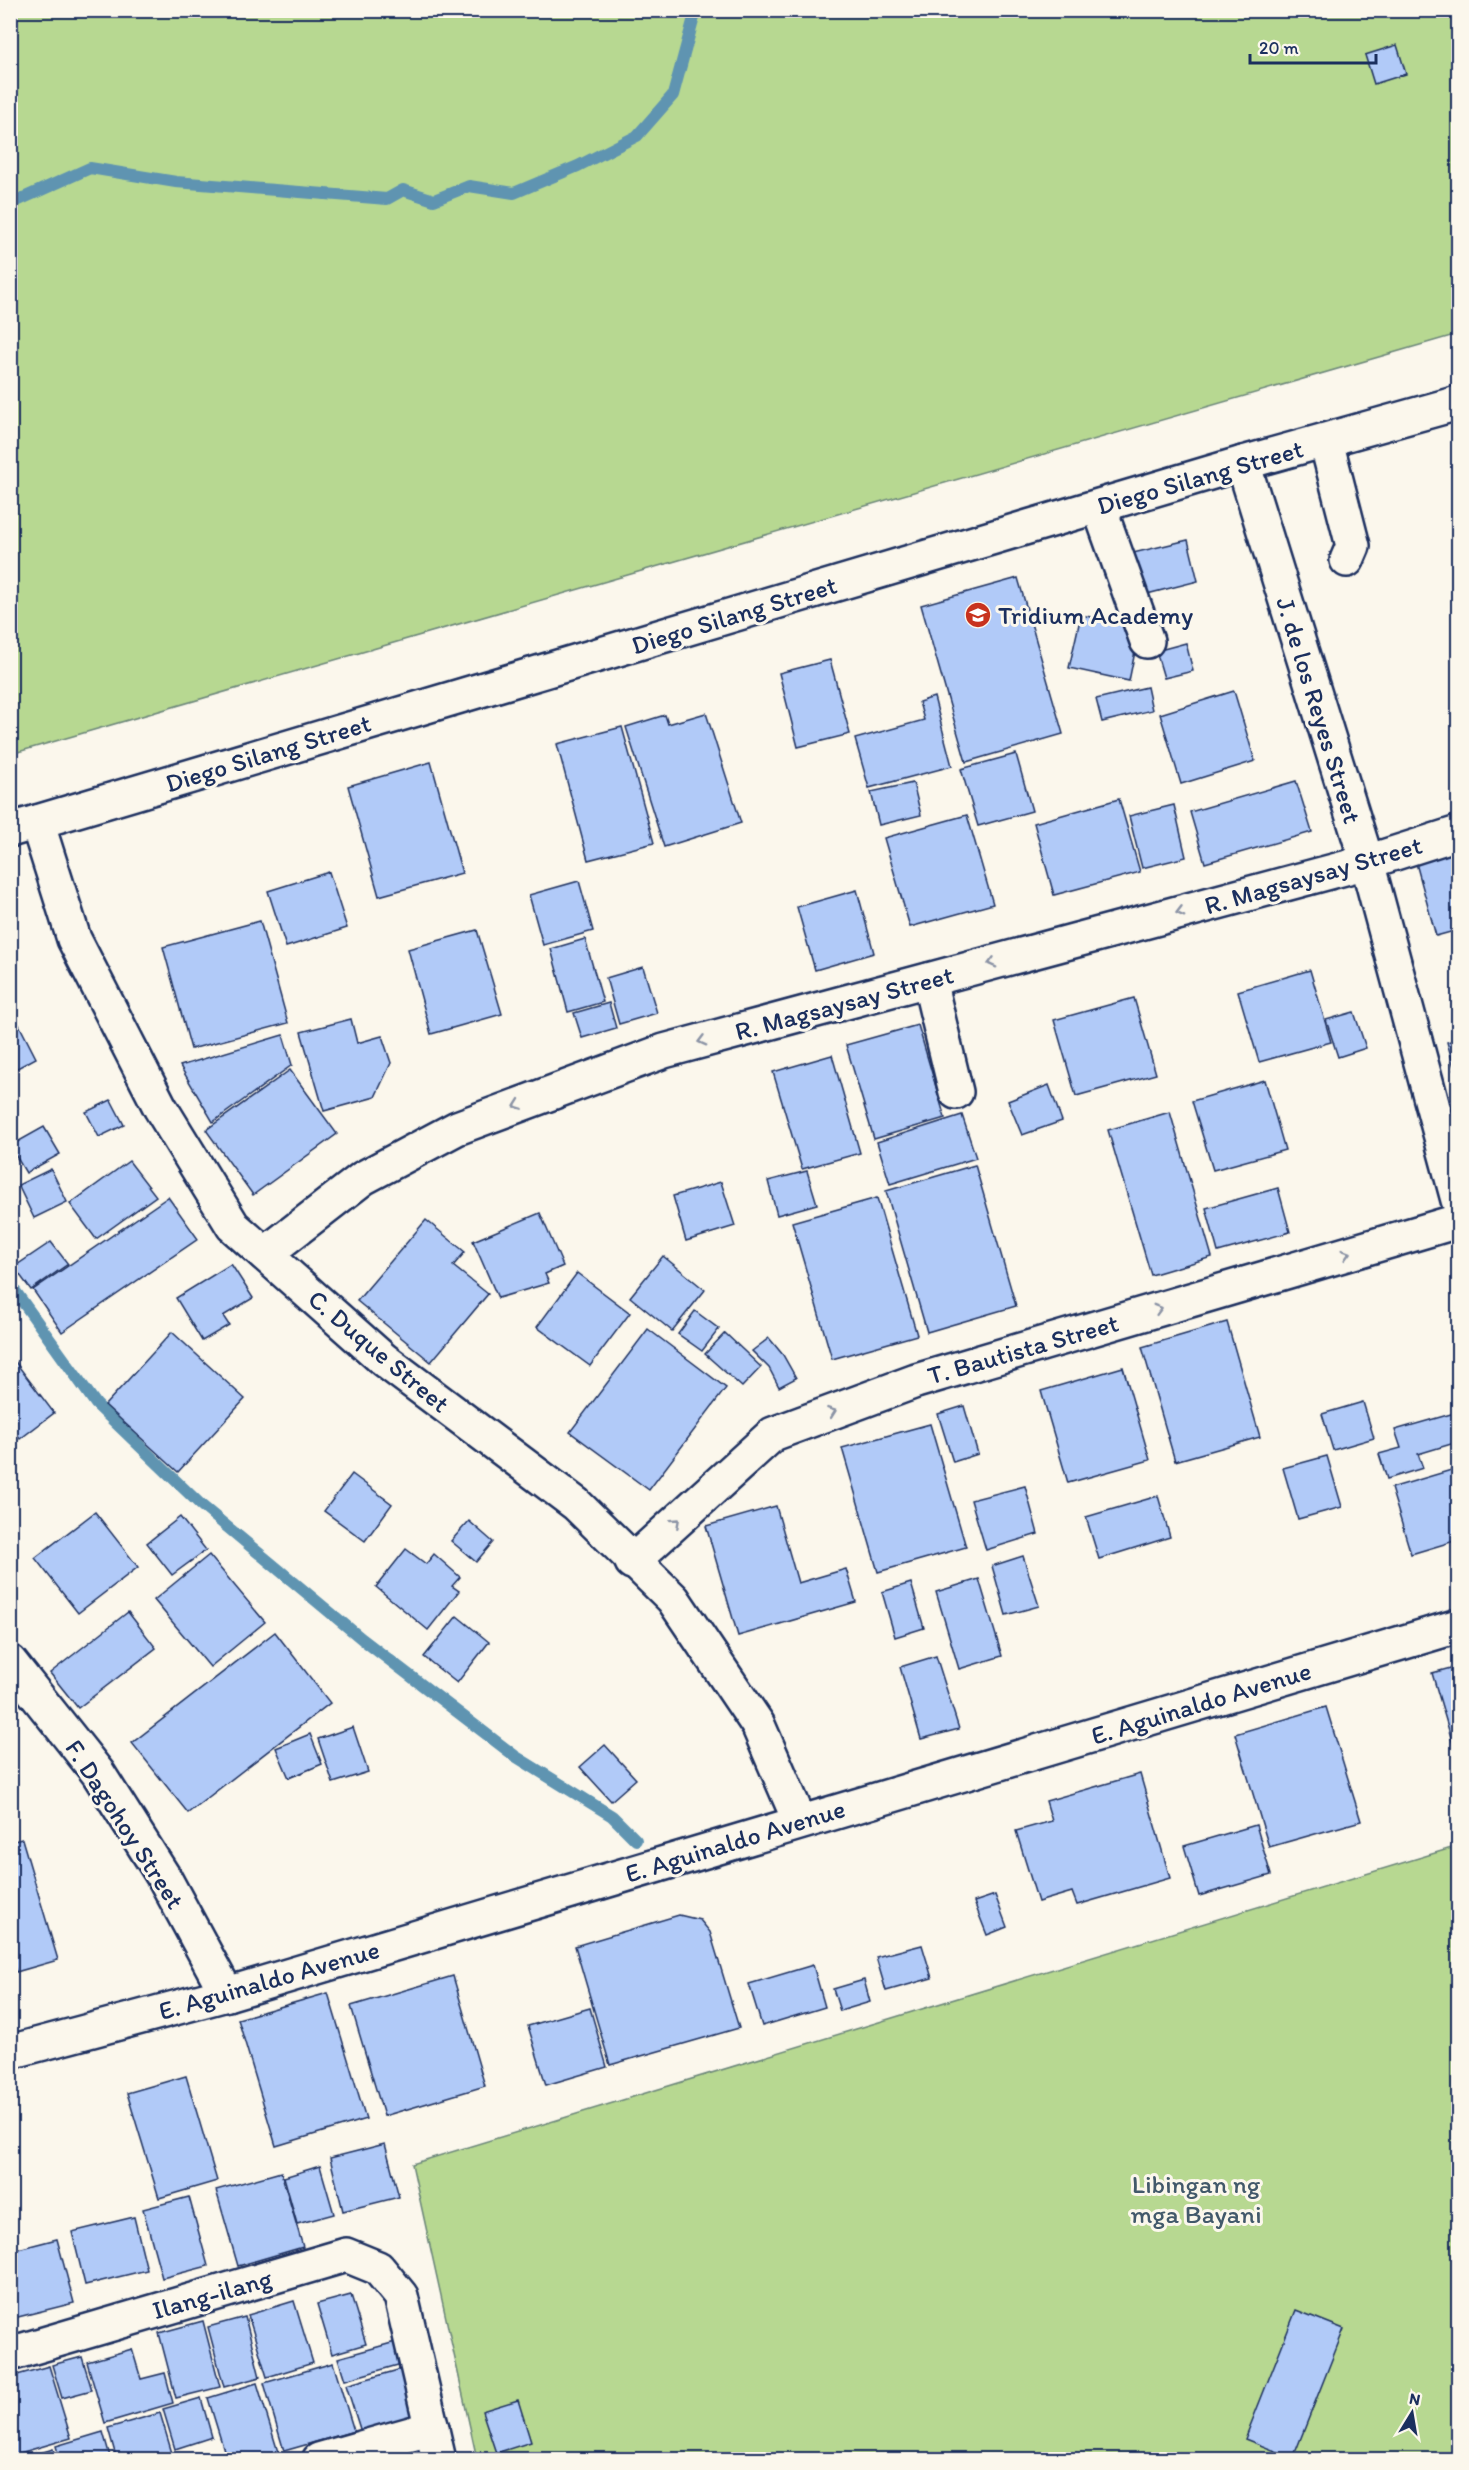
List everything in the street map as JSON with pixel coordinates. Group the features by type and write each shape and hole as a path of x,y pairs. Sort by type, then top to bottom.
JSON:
{"street":[{"name":"Diego Silang Street","path":"24,826 1243,464 1458,403"},
{"path":"1326,441 1353,546 1347,560"},
{"name":"J. de los Reyes Street","path":"1243,464 1367,862 1458,1200"},
{"path":"1099,507 1147,641"},
{"name":"C. Duque Street","path":"24,826 74,939 160,1107 233,1226 384,1360 576,1504 632,1562 673,1599 758,1725 800,1822"},
{"name":"R. Magsaysay Street","path":"265,1254 363,1178 457,1128 664,1051 1367,862 1458,833"},
{"path":"929,980 956,1092"},
{"name":"T. Bautista Street","path":"632,1562 773,1434 916,1381 1458,1221"},
{"name":"E. Aguinaldo Avenue","path":"10,2052 227,1994 1458,1626"},
{"name":"F. Dagohoy Street","path":"10,1662 98,1773 165,1879 227,1994"},
{"name":"Ilang-ilang","path":"10,2354 346,2254 378,2268 401,2296 432,2427"},
{"path":"319,2460 432,2427 439,2460"}],"green space":[{"path":"11,11 1458,11 1458,334 11,754"},
{"name":"Libingan ng mga Bayani","path":"1458,1846 1458,2459 477,2459 412,2164"}],"building":[{"path":"1397,45 1406,74 1374,84 1365,55"},
{"path":"1188,540 1198,581 1143,595 1133,553"},
{"path":"1018,578 1063,734 966,762 921,605"},
{"path":"1081,615 1140,627 1129,681 1069,668"},
{"path":"1186,643 1193,671 1164,678 1156,651"},
{"path":"830,660 850,734 798,747 779,673"},
{"path":"1147,687 1152,710 1102,722 1096,699"},
{"path":"1234,691 1255,761 1181,784 1160,714"},
{"path":"934,697 952,766 869,788 855,739 924,720 919,702"},
{"path":"706,713 741,823 664,847 626,727 665,715 668,724"},
{"path":"622,727 654,843 588,860 557,744"},
{"path":"1016,754 1032,811 978,826 961,769"},
{"path":"431,762 462,873 379,896 348,786"},
{"path":"1296,781 1312,832 1205,863 1190,812"},
{"path":"913,783 921,815 879,825 871,792"},
{"path":"1119,799 1140,872 1054,895 1034,823"},
{"path":"1174,805 1186,857 1142,868 1129,816"},
{"path":"967,815 993,904 910,927 884,838"},
{"path":"1458,851 1458,930 1436,936 1416,863"},
{"path":"329,872 347,928 286,947 268,891"},
{"path":"579,881 593,931 543,945 529,895"},
{"path":"857,890 874,953 815,970 797,907"},
{"path":"260,921 288,1023 191,1049 163,947"},
{"path":"477,930 502,1014 431,1034 408,949"},
{"path":"585,939 603,1002 568,1012 551,949"},
{"path":"643,967 657,1013 619,1024 606,978"},
{"path":"1310,970 1331,1042 1259,1062 1238,991"},
{"path":"1134,998 1156,1074 1076,1096 1054,1020"},
{"path":"609,1003 616,1028 582,1038 574,1013"},
{"path":"1354,1012 1366,1048 1338,1057 1326,1020"},
{"path":"13,1013 36,1058 10,1072 10,1015"},
{"path":"351,1019 357,1043 382,1036 391,1063 375,1097 324,1111 301,1032"},
{"path":"918,1025 945,1118 874,1139 846,1045"},
{"path":"283,1035 292,1065 213,1122 180,1066"},
{"path":"1458,1039 1458,1081 1447,1042"},
{"path":"832,1055 860,1153 802,1169 773,1072"},
{"path":"290,1070 337,1134 253,1195 206,1130"},
{"path":"1265,1080 1285,1150 1213,1170 1192,1101"},
{"path":"1049,1085 1062,1121 1022,1135 1008,1101"},
{"path":"111,1100 124,1125 99,1137 86,1112"},
{"path":"1170,1112 1212,1257 1151,1275 1108,1130"},
{"path":"962,1115 976,1158 890,1184 877,1142"},
{"path":"44,1127 60,1154 26,1173 10,1146"},
{"path":"129,1161 156,1196 96,1239 70,1204"},
{"path":"975,1165 1016,1306 927,1332 886,1191"},
{"path":"51,1169 67,1202 34,1218 18,1185"},
{"path":"807,1171 817,1204 777,1215 768,1181"},
{"path":"721,1182 735,1226 686,1241 673,1196"},
{"path":"1278,1188 1290,1232 1218,1252 1206,1208"},
{"path":"168,1197 198,1239 62,1332 33,1290"},
{"path":"877,1198 917,1335 832,1359 792,1222"},
{"path":"540,1213 563,1266 545,1274 549,1283 498,1298 473,1241"},
{"path":"426,1220 465,1252 453,1266 488,1294 431,1362 357,1301"},
{"path":"51,1242 68,1264 31,1290 14,1267"},
{"path":"663,1256 705,1290 672,1331 630,1297"},
{"path":"231,1264 253,1298 223,1316 229,1325 202,1341 176,1298"},
{"path":"577,1273 630,1313 590,1366 537,1327"},
{"path":"695,1311 719,1329 702,1351 678,1334"},
{"path":"1227,1322 1260,1437 1175,1461 1142,1347"},
{"path":"648,1329 726,1388 649,1490 570,1432"},
{"path":"172,1332 245,1399 178,1472 105,1405"},
{"path":"725,1333 761,1367 742,1387 705,1354"},
{"path":"769,1338 783,1355 796,1378 779,1387 769,1368 752,1351"},
{"path":"10,1355 54,1413 20,1439 10,1426"},
{"path":"1123,1367 1150,1460 1068,1483 1041,1391"},
{"path":"1363,1402 1374,1438 1333,1450 1322,1414"},
{"path":"964,1406 978,1454 953,1462 938,1414"},
{"path":"1458,1412 1458,1442 1418,1454 1423,1468 1387,1479 1379,1454 1401,1448 1395,1430"},
{"path":"930,1424 966,1547 878,1572 842,1448"},
{"path":"1327,1456 1342,1507 1298,1519 1283,1468"},
{"path":"1458,1468 1458,1540 1411,1554 1391,1488"},
{"path":"352,1474 392,1504 365,1541 324,1511"},
{"path":"1025,1486 1038,1534 986,1550 971,1500"},
{"path":"1158,1496 1170,1537 1099,1559 1086,1517"},
{"path":"776,1506 798,1583 846,1569 856,1602 738,1636 706,1526"},
{"path":"95,1512 138,1567 78,1613 35,1558"},
{"path":"180,1517 206,1550 172,1575 147,1543"},
{"path":"469,1521 493,1542 476,1562 451,1541"},
{"path":"406,1549 426,1564 434,1554 460,1577 452,1586 459,1591 428,1630 376,1587"},
{"path":"209,1555 265,1622 210,1667 154,1600"},
{"path":"1023,1556 1039,1606 1006,1615 992,1566"},
{"path":"979,1579 1002,1656 959,1669 936,1592"},
{"path":"911,1583 924,1628 895,1637 882,1592"},
{"path":"128,1612 156,1648 78,1708 50,1673"},
{"path":"457,1616 489,1642 457,1683 424,1657"},
{"path":"275,1632 330,1703 188,1813 132,1743"},
{"path":"936,1656 959,1729 921,1739 900,1667"},
{"path":"1458,1666 1458,1761 1432,1673"},
{"path":"1326,1707 1361,1821 1269,1847 1235,1734"},
{"path":"353,1727 368,1772 333,1783 318,1739"},
{"path":"310,1734 322,1764 289,1778 276,1748"},
{"path":"605,1745 636,1779 611,1801 580,1767"},
{"path":"1140,1774 1170,1878 1077,1905 1072,1892 1038,1902 1016,1831 1052,1821 1046,1801"},
{"path":"1256,1825 1271,1875 1199,1896 1184,1846"},
{"path":"22,1839 58,1960 16,1972 10,1954 10,1842"},
{"path":"995,1895 1007,1927 987,1935 974,1902"},
{"path":"679,1915 700,1920 710,1932 739,2028 610,2065 575,1946"},
{"path":"922,1945 932,1978 886,1991 876,1957"},
{"path":"813,1965 825,2007 762,2026 749,1984"},
{"path":"453,1976 485,2086 384,2116 351,2006"},
{"path":"864,1980 870,2002 840,2011 833,1989"},
{"path":"328,1993 366,2119 276,2146 238,2019"},
{"path":"590,2008 607,2067 546,2085 528,2026"},
{"path":"186,2076 217,2181 159,2198 127,2093"},
{"path":"385,2144 399,2197 343,2211 330,2158"},
{"path":"320,2166 334,2214 297,2224 284,2177"},
{"path":"281,2172 303,2247 238,2266 216,2190"},
{"path":"189,2197 208,2266 162,2278 143,2209"},
{"path":"134,2217 147,2270 85,2285 72,2232"},
{"path":"57,2239 74,2303 10,2319 10,2251"},
{"path":"351,2295 366,2344 332,2354 317,2304"},
{"path":"294,2301 313,2363 267,2377 248,2315"},
{"path":"1296,2310 1344,2329 1293,2458 1245,2439"},
{"path":"245,2317 260,2377 224,2387 208,2327"},
{"path":"203,2321 220,2387 176,2398 159,2333"},
{"path":"399,2341 405,2363 345,2380 338,2358"},
{"path":"132,2349 141,2379 165,2373 173,2403 105,2423 87,2362"},
{"path":"82,2357 92,2390 62,2398 52,2365"},
{"path":"333,2363 354,2431 284,2451 264,2383"},
{"path":"49,2366 71,2438 13,2455 10,2445 10,2377"},
{"path":"405,2368 419,2415 361,2432 346,2385"},
{"path":"257,2383 278,2452 253,2460 227,2460 208,2398"},
{"path":"201,2398 212,2437 175,2449 163,2409"},
{"path":"518,2400 531,2442 496,2453 482,2411"},
{"path":"160,2413 174,2460 117,2460 108,2428"},
{"path":"103,2432 111,2460 60,2460 56,2446"},
{"path":"53,2449 56,2460 18,2460"},
{"path":"1174,2455 1206,2457 1206,2460 1174,2460"}],"waterway":[{"path":"10,204 90,168 176,182 387,199 403,190 434,200 469,186 514,193 578,166 637,136 673,95 696,10"},
{"path":"10,1284 96,1404 201,1505 362,1639 515,1756 612,1816 636,1840"}],"place":[{"name":"Tridium Academy","path":"978,615"}]}
